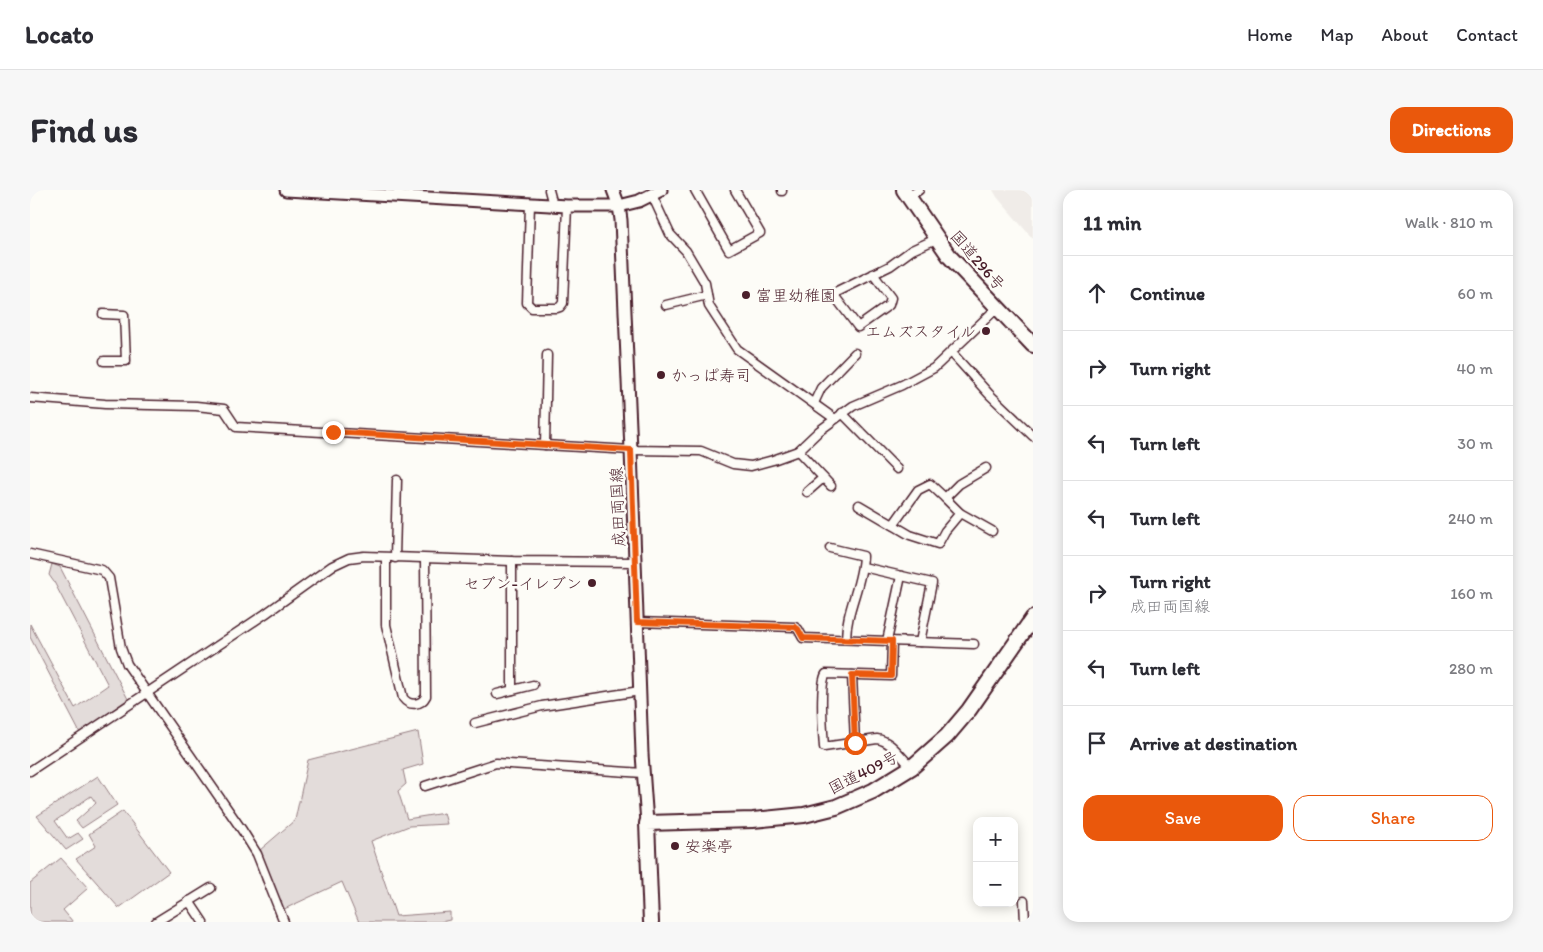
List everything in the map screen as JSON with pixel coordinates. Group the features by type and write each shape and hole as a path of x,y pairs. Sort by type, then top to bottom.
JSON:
{"highway":[{"name":"国道296号","path":"910,192 936,239 950,257 1033,345"},
{"name":"国道409号","path":"647,823 753,820 820,812 873,791 912,767 947,736 1033,618"},
{"path":"647,823 651,922"}],"main road":[{"path":"286,190 430,194 567,206 619,206 656,192"},
{"name":"成田両国線","path":"613,190 619,206 621,220 643,773 647,823"}],"street":[{"path":"549,190 553,205"},
{"path":"695,190 729,250 760,233 735,190"},
{"path":"656,192 670,234 686,251 705,283 709,306 737,348 835,419"},
{"path":"530,204 527,303 532,308 557,308 562,303 567,206"},
{"path":"873,274 890,298 889,305 858,327 833,294 873,274 890,266 912,250 936,239"},
{"path":"666,305 707,295"},
{"path":"30,398 105,404 196,406 224,409 236,427 631,450 701,451 733,464 751,466 798,451 819,431 853,406 902,385 934,368 997,308"},
{"path":"103,314 124,315 126,361 104,362"},
{"path":"951,352 989,394 1033,436"},
{"path":"814,403 821,388 855,353"},
{"path":"545,445 546,355"},
{"path":"842,413 897,468"},
{"path":"798,451 831,486"},
{"path":"945,498 960,484 986,468"},
{"path":"807,492 823,478"},
{"path":"395,558 397,480"},
{"path":"893,525 918,490 930,484 960,513 992,531"},
{"path":"859,505 910,535 938,544 945,530 960,513"},
{"path":"830,548 863,556 863,567 847,620 846,639"},
{"path":"30,554 102,570 109,578 122,648 127,664 257,854 284,922"},
{"path":"30,771 265,614 340,561 354,556 512,561 636,562"},
{"path":"386,558 386,625 402,698 409,703 416,704 421,702 426,696 425,559"},
{"path":"512,561 512,690"},
{"path":"863,567 932,583 920,642"},
{"path":"901,576 890,641 891,676 826,674 824,676 824,747 882,739 892,746 912,767"},
{"path":"637,622 795,627 803,638 974,644"},
{"path":"852,675 855,743"},
{"path":"497,694 533,684"},
{"path":"475,723 542,706 640,692"},
{"path":"426,786 496,763 643,773"},
{"path":"156,922 211,888"},
{"path":"189,901 203,922"},
{"path":"1024,901 1024,922"}],"shaded area":[{"path":"993,190 1033,190 1033,239 997,197"},
{"path":"52,564 60,567 128,699 80,733 30,637 30,624 75,708 108,685 49,575"},
{"path":"418,732 423,764 403,770 406,784 398,791 407,819 444,813 447,824 409,826 371,841 396,916 450,912 450,920 440,922 359,922 342,882 280,911 262,881 260,850 295,820 308,760"},
{"path":"98,776 117,805 82,828 76,821 96,803 91,796 55,821 68,839 78,833 83,839 66,850 37,816"},
{"path":"123,811 169,872 119,908 76,859 96,846 89,834"},
{"path":"61,858 88,888 63,910 73,922 30,922 30,883"}],"place":[{"name":"富里幼稚園","path":"746,295"},
{"name":"エムズスタイル","path":"986,331"},
{"name":"かっぱ寿司","path":"661,375"},
{"name":"セブン-イレブン","path":"592,583"},
{"name":"安楽亭","path":"675,846"}],"route":[{"path":"333,432 631,450 637,622 795,627 803,638 892,641 891,676 852,675 855,743"}]}
